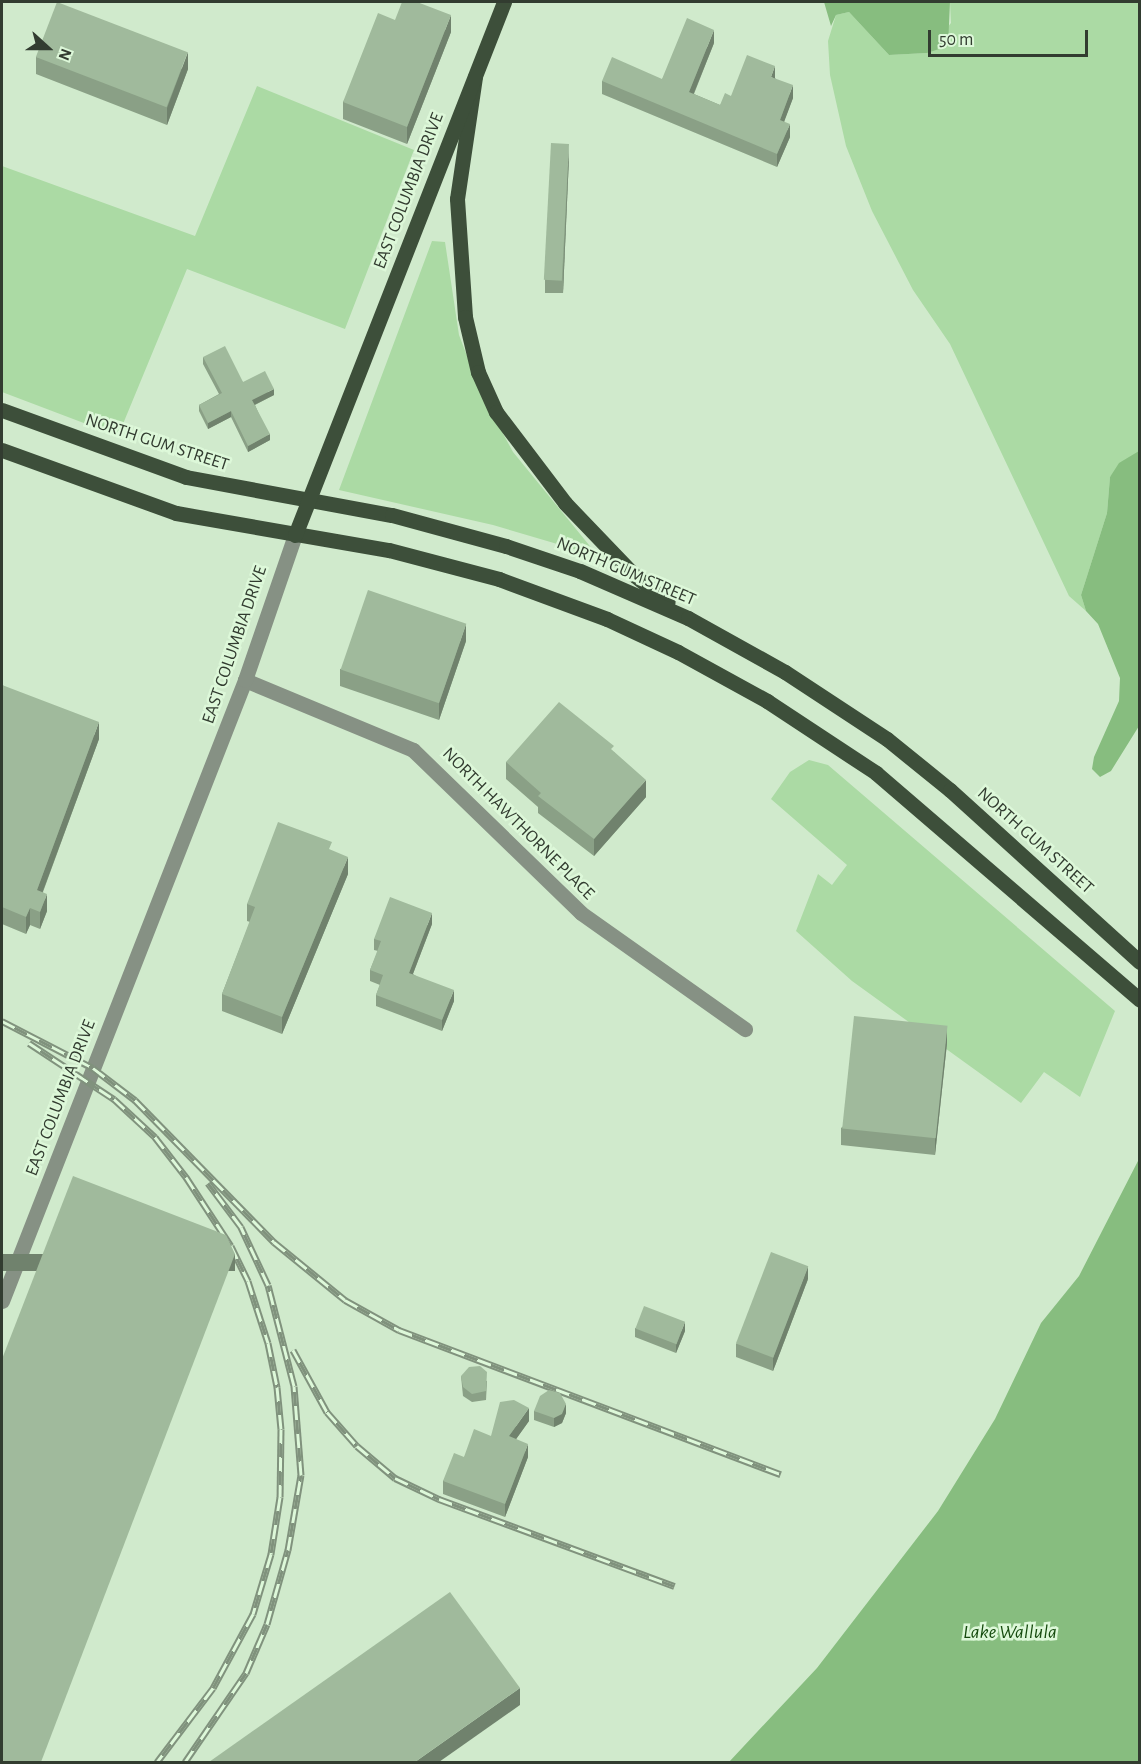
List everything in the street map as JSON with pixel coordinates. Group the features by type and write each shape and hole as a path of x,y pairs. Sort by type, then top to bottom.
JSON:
{"main road":[{"name":"EAST COLUMBIA DRIVE","path":"295,535 504,2"},
{"path":"475,77 457,199 465,317 478,372 496,412 572,511 634,574 688,618"},
{"name":"NORTH GUM STREET","path":"2,410 186,477 392,516 497,543 580,571 688,618 777,666 887,739 950,790 1134,957"},
{"path":"2,450 176,513 389,550 499,579 608,619 712,670 797,720 876,773 1140,1000"}],"street":[{"name":"EAST COLUMBIA DRIVE","path":"2,1301 245,680 295,535"},
{"name":"NORTH HAWTHORNE PLACE","path":"245,680 414,750 581,913 746,1029"}],"shaded area":[{"path":"950,2 1139,2 1139,451 1110,477 1107,513 1081,595 1086,611 1069,596 950,344 913,290 872,211 846,146 830,75 828,41 836,15 849,12 889,55 927,53 951,23"},
{"path":"257,86 414,150 345,329 187,269 118,436 2,392 2,166 195,236"},
{"path":"432,241 445,242 459,335 482,395 513,452 598,556 493,525 339,490"},
{"path":"809,760 828,765 1115,1011 1080,1097 1044,1072 1021,1103 852,981 796,931 818,874 832,885 847,865 771,799 790,772"}],"water":[{"path":"824,2 950,2 948,46 927,53 889,55 849,12 836,15 831,26"},
{"path":"1139,451 1139,726 1111,771 1100,777 1092,769 1094,757 1119,701 1120,678 1098,624 1086,611 1081,595 1107,513 1110,477 1119,463"},
{"name":"Lake Wallula","path":"1139,1159 1139,1762 729,1762 817,1668 938,1511 995,1419 1041,1323 1079,1276"}],"building":[{"path":"57,2 188,52 167,107 36,57"},
{"path":"402,2 417,2 451,15 407,127 343,102 378,13 395,20"},
{"path":"687,18 714,30 689,92 720,105 725,93 731,96 747,55 775,66 771,77 793,85 780,120 790,124 777,154 602,81 612,57 662,79"},
{"path":"551,143 569,144 562,281 544,280"},
{"path":"225,346 243,382 265,371 274,389 252,400 270,434 248,446 231,411 208,423 199,405 222,393 203,357"},
{"path":"368,590 466,624 439,703 341,669"},
{"path":"2,685 99,722 37,890 47,894 40,912 30,908 26,917 2,907"},
{"path":"559,702 614,746 611,749 646,780 594,839 538,796 541,793 506,762"},
{"path":"278,822 332,842 329,849 348,857 282,1017 222,994 255,907 247,904"},
{"path":"390,897 432,913 409,973 454,990 442,1020 376,995 383,975 370,970 381,941 374,939"},
{"path":"854,1016 947,1026 936,1138 842,1128"},
{"path":"73,1176 226,1235 235,1254 41,1762 2,1762 2,1359"},
{"path":"771,1252 808,1266 773,1358 736,1343"},
{"path":"644,1306 685,1322 676,1344 635,1328"},
{"path":"480,1366 487,1372 486,1391 472,1394 463,1387 461,1376 469,1367"},
{"path":"549,1390 560,1393 566,1404 562,1414 554,1418 534,1411 540,1396"},
{"path":"514,1400 529,1408 509,1436 528,1444 505,1504 443,1481 454,1453 464,1457 474,1429 491,1436 500,1402"},
{"path":"450,1592 520,1688 415,1762 209,1762"}],"railway":[{"path":"2,1021 93,1068 135,1100 274,1242 345,1300 399,1330 781,1474"},
{"path":"29,1043 114,1099 155,1137 186,1177 231,1246 248,1281 268,1343 277,1387 281,1429 280,1497 271,1554 253,1614 213,1688 157,1762"},
{"path":"185,1762 246,1673 267,1624 288,1550 301,1475 294,1386 268,1285 241,1227 208,1183"},
{"path":"293,1350 327,1412 357,1446 395,1478 439,1499 674,1586"}]}
